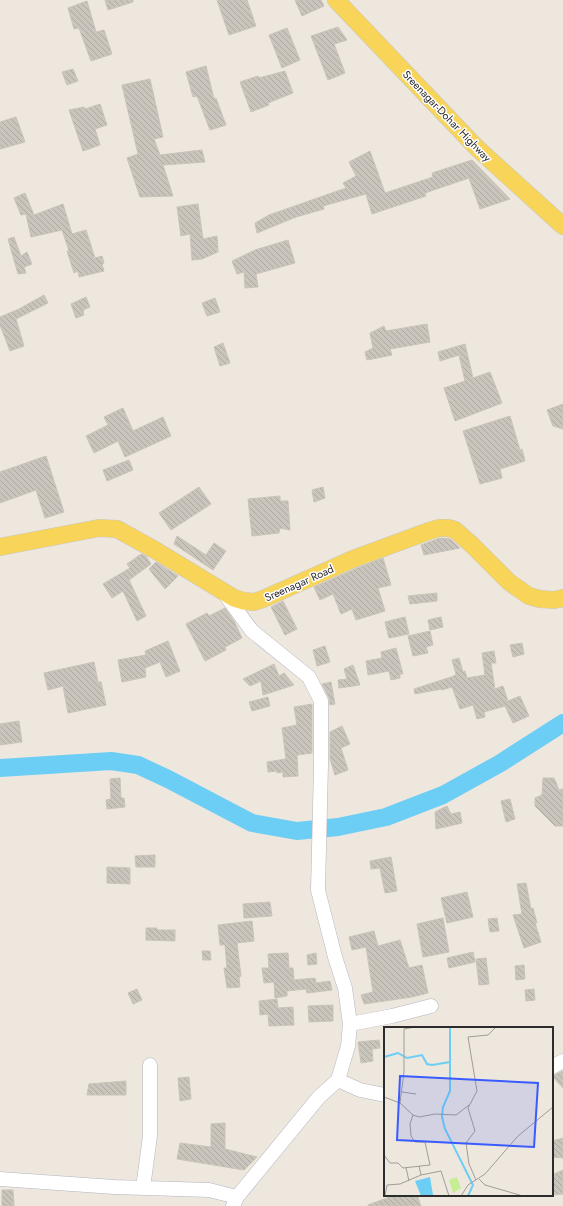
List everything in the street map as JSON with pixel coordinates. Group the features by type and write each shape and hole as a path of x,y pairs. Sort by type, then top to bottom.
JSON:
{"main road":[{"name":"Sreenagar-Dohar Highway","path":"336,0 477,148 563,226"},
{"name":"Sreenagar Road","path":"0,547 100,528 117,529 224,593 244,601 254,602 263,600 353,560 429,531 439,528 448,528 455,530 509,582 529,596 540,599 554,600 563,598"}],"street":[{"path":"0,1179 143,1188 209,1190 235,1202 319,1098 338,1080 348,1046 350,1024 345,988 318,890 321,700 309,677 252,631 224,593"},
{"path":"350,1024 392,1016 431,1006"},
{"path":"553,1066 563,1061"},
{"path":"143,1188 150,1136 150,1064"},
{"path":"338,1080 360,1090 384,1095"}],"building":[{"path":"105,0 133,0 133,2 108,10"},
{"path":"217,0 247,0 256,26 229,35"},
{"path":"295,0 321,0 324,6 302,16"},
{"path":"87,1 96,32 104,30 112,54 91,61 79,28 74,29 68,8"},
{"path":"338,27 347,40 334,44 345,73 328,80 311,36"},
{"path":"287,28 300,60 282,68 269,35"},
{"path":"206,66 214,99 216,98 226,125 210,130 197,96 193,97 186,72"},
{"path":"73,69 78,81 67,85 62,72"},
{"path":"285,71 293,93 251,112 240,82 258,76 259,78"},
{"path":"150,79 163,137 154,139 160,155 202,150 205,162 163,165 173,196 140,197 127,158 138,154 122,85"},
{"path":"100,104 107,125 95,129 100,145 83,151 69,110 84,107 85,109"},
{"path":"16,117 25,142 0,149 0,122"},
{"path":"370,151 385,193 433,177 432,173 472,160 510,199 480,209 469,178 425,193 426,196 372,214 366,194 323,206 324,209 296,217 257,233 255,223 269,215 346,188 343,183 356,176 349,162"},
{"path":"25,193 34,215 63,204 72,234 86,230 95,258 102,256 104,271 79,277 78,271 74,273 62,230 31,237 26,214 21,215 14,198"},
{"path":"198,204 203,239 217,236 218,252 202,259 192,260 190,234 181,236 177,207"},
{"path":"14,237 21,256 27,252 32,264 24,267 26,273 18,274 8,239"},
{"path":"288,240 295,263 256,274 258,287 245,288 244,272 237,274 232,261 255,250"},
{"path":"44,295 48,303 16,319 24,346 10,351 0,325 0,317 19,309"},
{"path":"86,297 90,307 83,310 84,315 76,318 71,304"},
{"path":"215,298 220,312 207,316 202,303"},
{"path":"427,324 430,342 390,349 392,355 367,360 365,352 373,348 370,333 384,326 386,331"},
{"path":"223,343 230,363 220,366 214,347"},
{"path":"465,344 473,378 490,372 502,403 455,421 444,388 465,381 459,355 440,361 438,352"},
{"path":"563,404 563,429 553,426 547,410"},
{"path":"123,408 133,431 163,417 171,436 125,457 118,441 94,453 86,436 108,425 104,417"},
{"path":"510,416 520,450 522,449 525,461 500,469 502,478 480,484 463,431"},
{"path":"46,456 64,512 45,518 36,490 0,503 0,472"},
{"path":"129,460 133,470 107,481 103,470"},
{"path":"199,487 211,504 171,530 159,513"},
{"path":"323,487 325,498 314,502 312,490"},
{"path":"280,496 280,501 288,501 290,530 280,528 279,533 252,536 248,499"},
{"path":"177,536 206,555 214,543 226,551 213,570 174,544"},
{"path":"440,538 450,539 460,548 424,555 421,545"},
{"path":"141,554 146,556 151,564 129,580 146,616 137,621 123,591 112,598 103,584 130,568 127,564"},
{"path":"383,558 391,585 378,588 385,611 356,620 352,609 341,614 333,594 320,600 314,587"},
{"path":"156,562 178,576 165,589 149,569"},
{"path":"437,593 437,601 410,604 408,596"},
{"path":"283,601 297,629 285,635 271,607"},
{"path":"225,608 234,621 242,638 225,647 226,650 205,661 186,624 207,613 209,616"},
{"path":"405,617 409,634 389,638 385,622"},
{"path":"441,617 443,627 430,630 428,620"},
{"path":"430,631 433,645 426,647 428,653 413,656 408,636"},
{"path":"168,641 180,671 166,677 160,662 145,668 146,677 122,682 118,660 146,655 145,651"},
{"path":"522,643 524,654 513,657 510,645"},
{"path":"325,646 330,662 317,666 313,650"},
{"path":"396,648 403,674 400,674 400,678 391,680 389,671 368,675 366,661 382,658 381,652"},
{"path":"494,651 496,663 491,663 495,689 503,686 508,701 520,696 529,716 513,723 505,706 484,712 485,717 477,719 473,705 460,709 452,687 415,694 414,689 454,676 456,674 452,660 459,658 463,672 465,671 467,678 485,675 482,653"},
{"path":"94,662 98,682 101,682 106,705 68,713 63,686 48,690 44,673"},
{"path":"274,664 279,676 284,673 294,685 263,695 261,681 250,686 243,679"},
{"path":"353,665 360,685 339,688 338,680 347,679 344,669"},
{"path":"331,682 335,704 330,705 329,698 322,684"},
{"path":"268,697 270,706 252,711 249,702"},
{"path":"312,704 312,753 297,755 298,776 283,777 283,772 268,772 267,762 286,759 282,728 297,725 294,707"},
{"path":"19,721 22,742 0,745 0,724"},
{"path":"342,726 350,744 341,748 348,770 335,775 330,759 330,732"},
{"path":"120,778 121,798 124,798 125,807 107,809 106,800 111,799 110,779"},
{"path":"543,778 554,778 559,790 563,789 563,826 555,826 535,806 535,798 542,795"},
{"path":"510,799 515,819 506,822 501,801"},
{"path":"447,806 451,814 460,812 462,823 436,829 435,812"},
{"path":"155,855 155,867 136,867 135,856"},
{"path":"391,857 397,891 385,893 380,868 371,869 370,861"},
{"path":"107,867 130,868 130,884 107,883"},
{"path":"526,883 531,909 533,908 537,923 535,923 541,942 524,948 513,915 522,914 517,884"},
{"path":"467,892 473,917 447,923 441,898"},
{"path":"270,902 272,916 244,918 243,904"},
{"path":"443,918 449,952 423,957 417,924"},
{"path":"497,918 499,931 490,932 488,919"},
{"path":"252,921 254,941 237,943 241,976 239,977 240,987 227,988 224,968 227,968 225,945 220,945 218,925"},
{"path":"146,928 157,928 157,930 175,930 175,941 146,940"},
{"path":"374,931 378,946 400,940 409,968 422,965 428,993 412,997 364,1004 361,995 373,992 366,947 352,950 349,937"},
{"path":"202,951 210,951 211,960 203,960"},
{"path":"473,952 475,962 449,968 447,958"},
{"path":"288,953 289,968 293,968 294,980 315,978 316,983 330,981 332,990 307,993 306,989 287,991 287,996 275,998 274,982 264,983 262,968 269,968 268,954"},
{"path":"316,953 317,964 308,965 307,955"},
{"path":"486,958 489,984 479,985 476,959"},
{"path":"524,965 525,979 516,980 515,966"},
{"path":"137,989 142,1000 133,1004 128,993"},
{"path":"534,989 535,1000 526,1001 525,990"},
{"path":"277,999 278,1008 293,1007 294,1025 269,1026 268,1014 260,1015 259,1001"},
{"path":"333,1005 333,1021 309,1022 308,1006"},
{"path":"379,1040 380,1048 372,1049 373,1061 361,1063 358,1042"},
{"path":"563,1071 563,1088 553,1077 553,1076"},
{"path":"189,1077 191,1099 180,1101 178,1078"},
{"path":"126,1081 126,1095 87,1095 89,1084"},
{"path":"225,1123 225,1149 257,1157 244,1170 177,1159 180,1143 211,1147 211,1124"},
{"path":"563,1138 563,1158 553,1157 553,1141"},
{"path":"563,1170 563,1194 553,1195 554,1174"},
{"path":"2,1190 13,1190 14,1206 2,1206"},
{"path":"392,1196 417,1196 421,1206 368,1206"}],"waterway":[{"path":"0,768 111,761 138,765 252,823 297,831 338,827 386,817 443,795 499,764 563,723"}]}
